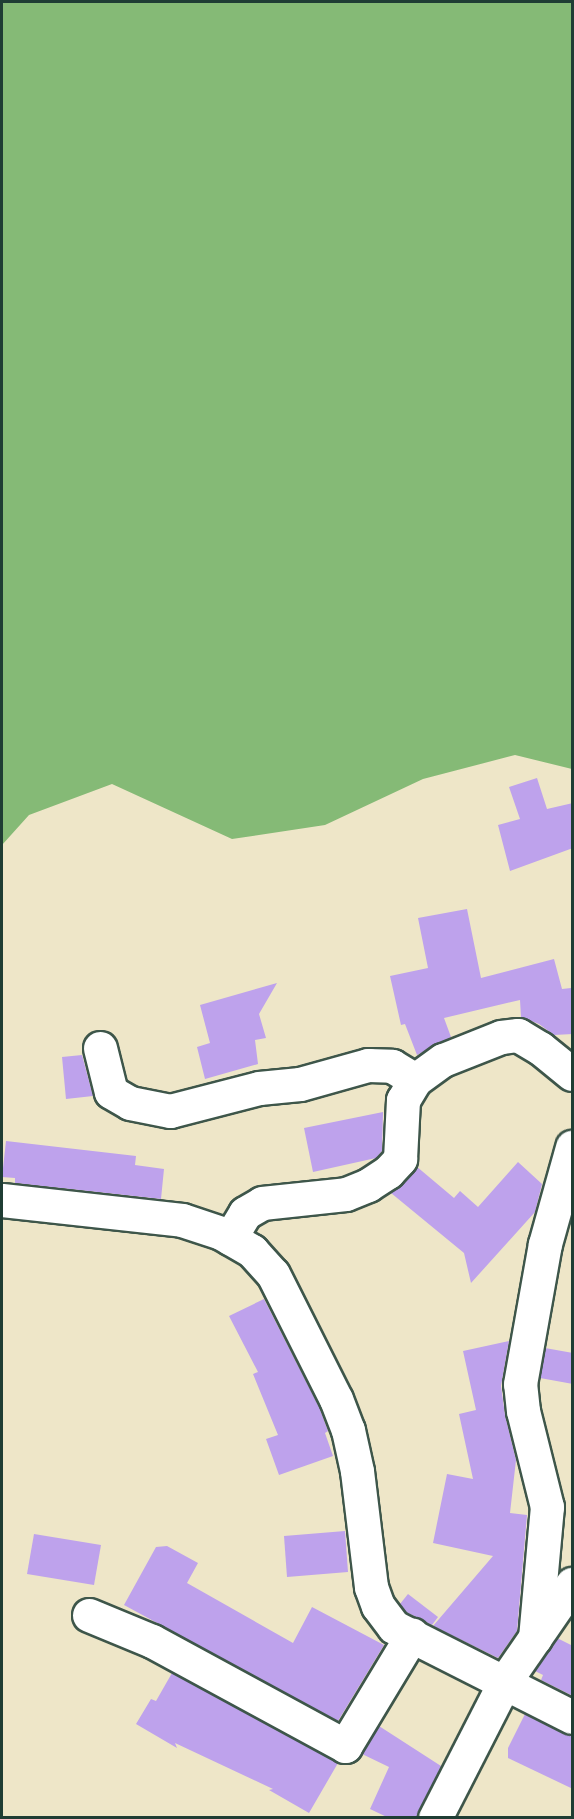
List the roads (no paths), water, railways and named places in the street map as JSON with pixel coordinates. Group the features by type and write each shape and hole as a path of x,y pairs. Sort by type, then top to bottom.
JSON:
{"street":[{"path":"230,1238 245,1213 262,1203 346,1194 368,1185 388,1172 400,1159 403,1100 415,1080 443,1060 501,1037 518,1035 540,1048 573,1074"},
{"path":"100,1048 111,1092 130,1103 170,1111 259,1088 300,1084 368,1065 392,1066 415,1080"},
{"path":"535,1638 547,1507 523,1411 520,1384 545,1244 573,1147"},
{"path":"2,1200 182,1220 230,1238 252,1251 273,1274 336,1399 348,1430 357,1471 371,1587 378,1606 394,1627 573,1716"},
{"path":"435,1818 505,1681 573,1584"},
{"path":"89,1615 152,1641 345,1746 412,1635"}]}
